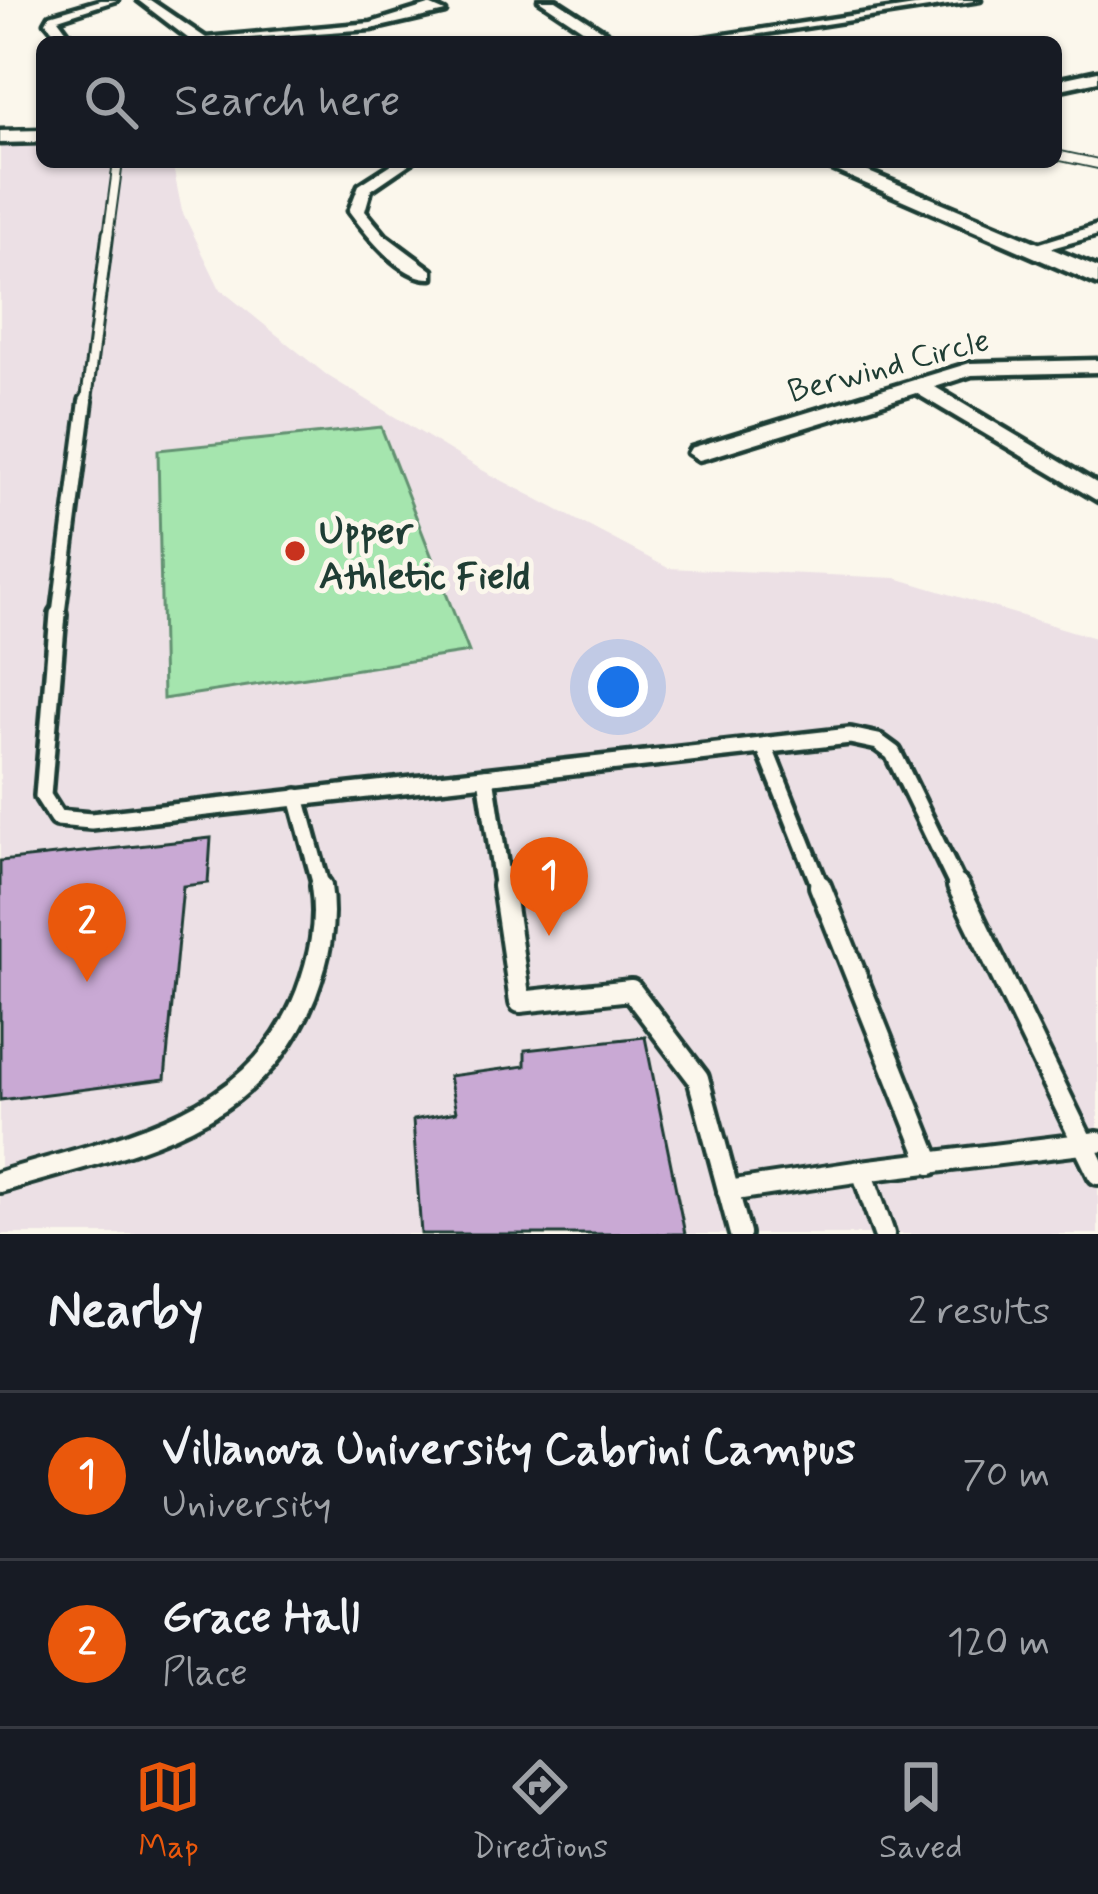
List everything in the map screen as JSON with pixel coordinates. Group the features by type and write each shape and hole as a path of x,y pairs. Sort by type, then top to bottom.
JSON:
{"street":[{"path":"64,36 51,22 54,16 112,0"},
{"path":"143,0 194,36"},
{"path":"546,0 603,36"},
{"path":"726,36 975,0"},
{"path":"266,36 371,26 414,16"},
{"path":"1062,84 1098,76"},
{"path":"0,137 36,136"},
{"path":"396,168 364,188 357,211 379,239 426,274"},
{"path":"841,168 1098,277"},
{"path":"1030,249 1098,230"},
{"name":"Berwind Circle","path":"699,453 916,384 1006,364 1098,366"},
{"path":"916,384 1098,494"}],"lane":[{"path":"1062,156 1098,164"},
{"path":"117,168 58,612 43,796 57,818 91,820 850,736 878,742 892,753 1090,1143 1098,1174"},
{"path":"764,746 931,1164"},
{"path":"486,777 520,1002 631,990 698,1078 740,1234"},
{"path":"0,1182 188,1123 250,1087 305,1004 318,954 324,907 297,797"},
{"path":"728,1190 1090,1143"},
{"path":"862,1171 884,1234"}],"shaded area":[{"path":"36,136 36,168 173,168 182,211 220,289 328,376 482,470 668,568 896,578 1098,639 1098,1234 0,1234 0,137"}],"green space":[{"name":"Upper Athletic Field","path":"381,427 469,652 163,699 158,450"}],"building":[{"path":"211,838 208,883 183,886 165,1079 0,1100 0,861"},
{"path":"645,1037 685,1234 421,1234 413,1120 456,1112 449,1076 525,1066 525,1050"}],"place":[{"name":"Upper Athletic Field","path":"295,551"},
{"name":"Villanova University Cabrini Campus","path":"549,936"},
{"name":"Grace Hall","path":"87,982"}]}
